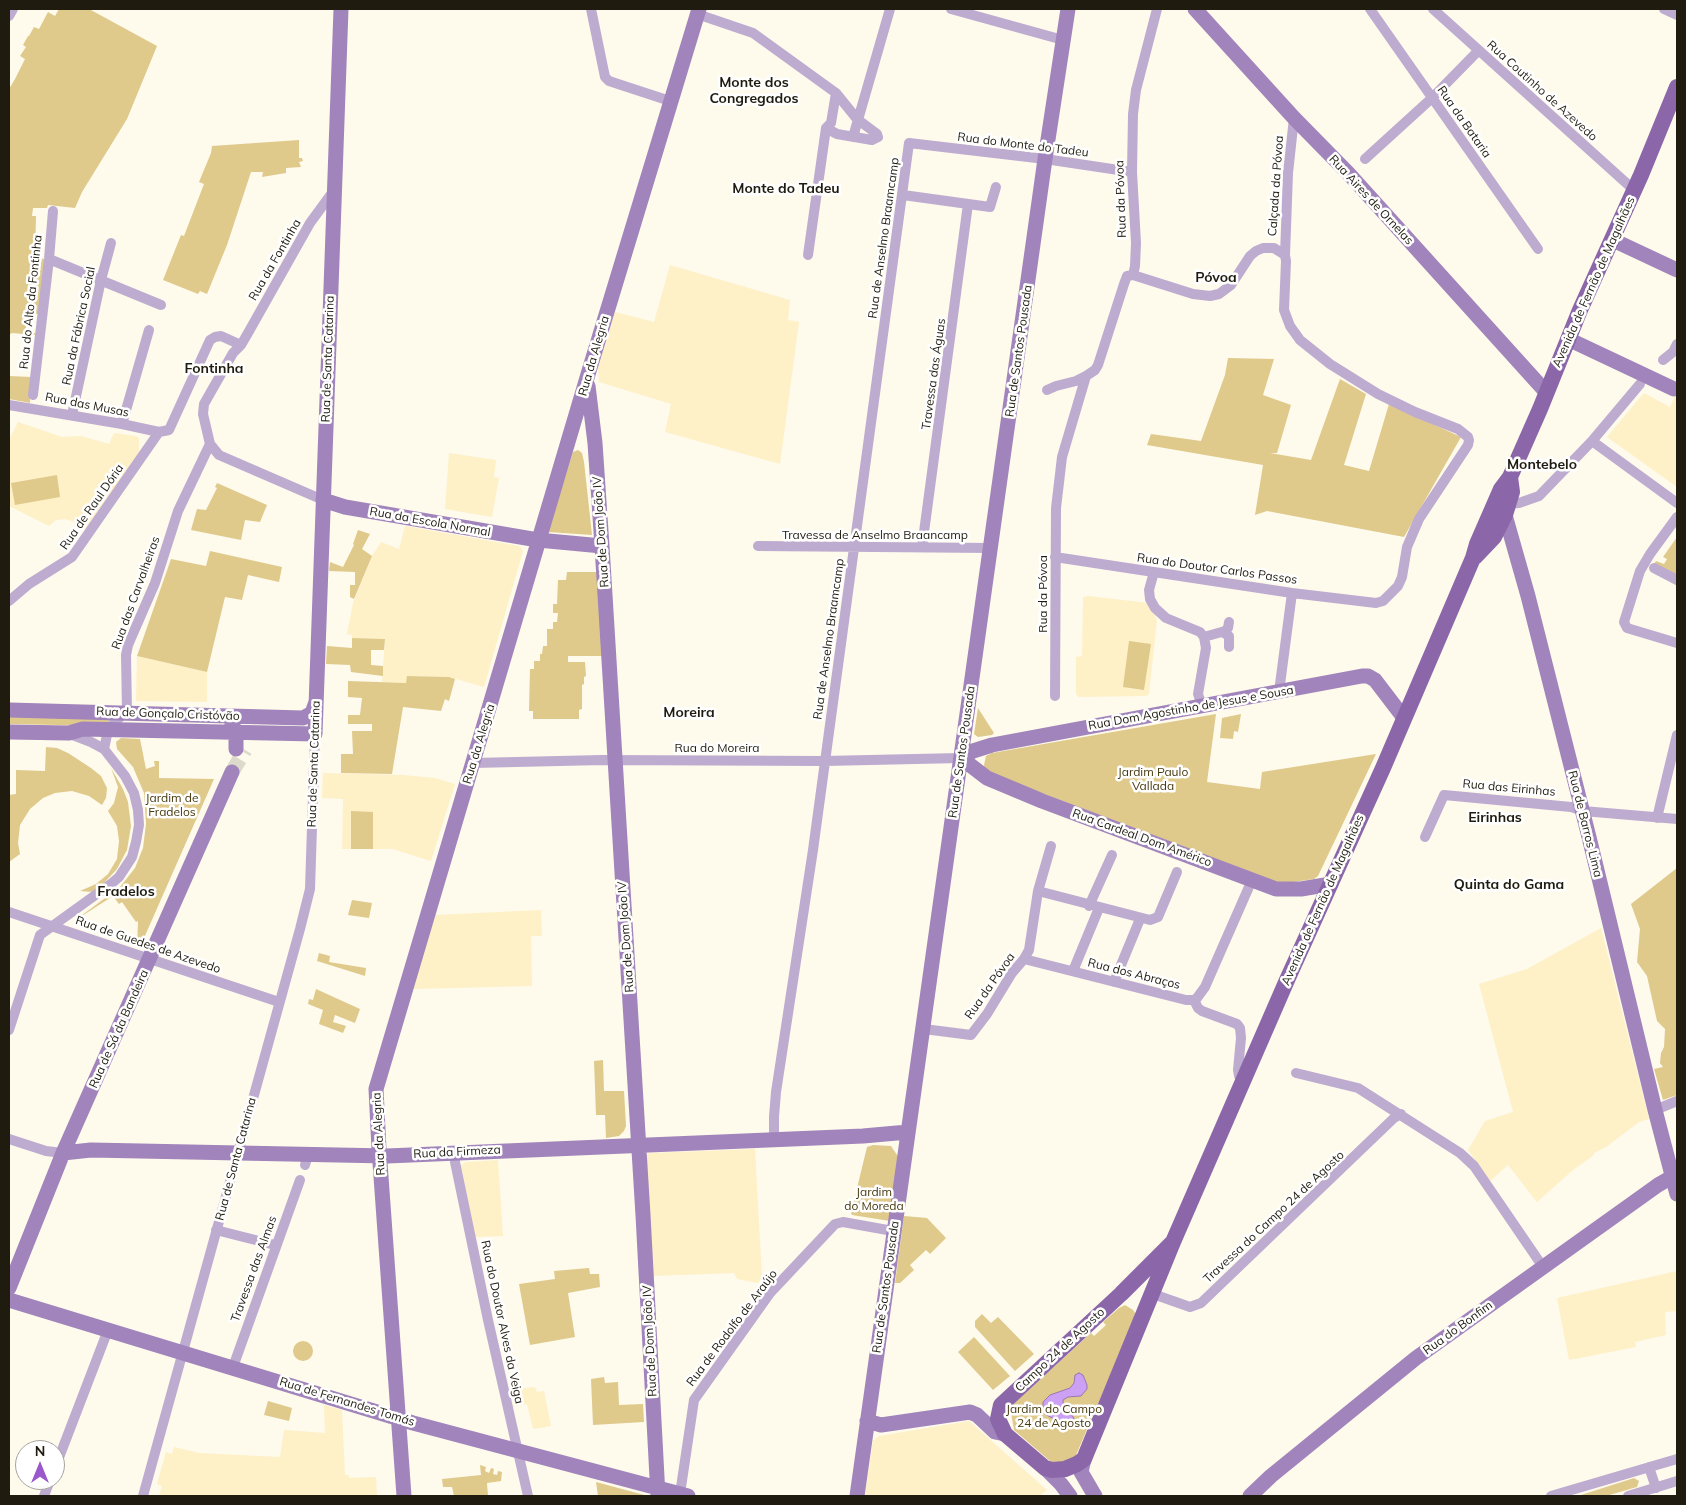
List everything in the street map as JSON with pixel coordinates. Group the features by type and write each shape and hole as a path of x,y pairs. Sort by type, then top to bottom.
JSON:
{"main road":[{"name":"Avenida de Fernão de Magalhães","path":"1146,1312 1173,1242 1404,718 1501,489 1510,477 1677,87"},
{"name":"Avenida de Fernão de Magalhães","path":"1473,558 1494,537 1512,492 1510,477"},
{"name":"Avenida de Fernão de Magalhães","path":"1121,1294 1173,1242"},
{"path":"1005,1434 1045,1468 1052,1470 1066,1469 1084,1459 1146,1312 1138,1301 1121,1294"},
{"name":"Campo 24 de Agosto","path":"1005,1434 998,1419 1001,1405 1121,1294"}],"street":[{"path":"9,16 12,9"},
{"name":"Rua de Santa Catarina","path":"143,1496 184,1353 310,889 341,9"},
{"path":"591,9 605,77 609,81 670,101"},
{"path":"853,137 890,9"},
{"path":"951,9 1063,40"},
{"name":"Rua de Santos Pousada","path":"857,1496 1045,159 1068,9"},
{"name":"Rua da Póvoa","path":"1056,696 1055,557 1057,500 1062,457 1086,376 1098,365 1124,284 1128,276 1133,275 1136,243 1132,172 1135,96 1157,9"},
{"name":"Rua Aires de Ornelas","path":"1195,9 1294,118 1361,163 1546,392"},
{"name":"Rua da Bataria","path":"1370,9 1538,249"},
{"path":"1664,9 1677,15"},
{"name":"Rua Coutinho de Azevedo","path":"1439,10 1478,51 1634,190"},
{"path":"698,11 753,32 836,93 857,118 877,134 878,137 872,140 853,137 831,133 826,128"},
{"name":"Rua da Alegria","path":"404,1496 376,1089 538,540 698,11"},
{"path":"1361,163 1432,98 1478,51"},
{"path":"808,255 826,128 831,123 836,93"},
{"name":"Calçada da Póvoa","path":"1294,118 1288,173 1285,255 1284,310 1290,326 1300,340 1330,364 1378,394 1414,412 1449,425 1468,437 1468,445 1419,519 1406,552 1402,577 1398,586 1383,600 1376,603"},
{"name":"Rua do Monte do Tadeu","path":"909,143 1045,159 1132,172"},
{"name":"Rua de Anselmo Braamcamp","path":"774,1138 776,1092 854,547 909,143"},
{"path":"903,195 990,206 996,186"},
{"name":"Rua da Fontinha","path":"210,444 203,414 204,404 232,353 241,345 310,223 334,189"},
{"name":"Travessa das Águas","path":"922,547 968,204"},
{"name":"Rua do Alto da Fontinha","path":"33,395 53,211"},
{"path":"1612,240 1677,270"},
{"name":"Rua da Fábrica Social","path":"72,415 101,280 111,244"},
{"path":"1133,275 1193,294 1210,296 1219,294 1230,285 1250,256 1256,251 1263,248 1274,248 1285,255"},
{"path":"49,259 161,304"},
{"path":"122,424 149,330"},
{"name":"Rua de Raul Dória","path":"9,601 29,584 72,558 160,432 169,430 210,340 215,336 221,336 241,345"},
{"path":"1568,339 1674,389"},
{"path":"1663,360 1673,352 1677,344"},
{"path":"1047,390 1061,384 1076,382 1086,376"},
{"name":"Rua de Dom João IV","path":"587,377 595,443 602,546 639,1145 658,1492"},
{"path":"1506,510 1539,496 1592,441 1637,388"},
{"name":"Rua das Musas","path":"9,404 160,432"},
{"path":"568,442 585,437 593,440 595,443"},
{"path":"1592,441 1677,503"},
{"path":"210,444 220,455 323,500"},
{"name":"Rua das Carvalheiras","path":"127,712 126,655 128,645 155,583 178,511 210,444"},
{"name":"Rua da Escola Normal","path":"323,500 344,507 538,540 602,546"},
{"name":"Rua de Barros Lima","path":"1506,510 1655,1110 1675,1175 1677,1194"},
{"path":"1677,517 1640,571 1624,622 1627,628 1677,643"},
{"name":"Travessa de Anselmo Braancamp","path":"758,546 991,548"},
{"name":"Rua do Doutor Carlos Passos","path":"1055,557 1292,593 1376,603"},
{"path":"1654,568 1677,580"},
{"path":"1154,572 1149,590 1150,599 1155,608 1166,618 1200,632 1204,637 1206,648 1198,694 1202,706"},
{"path":"1280,692 1292,593"},
{"path":"1204,637 1222,632 1228,628 1229,622"},
{"path":"1222,632 1229,636 1229,647"},
{"name":"Rua Dom Agostinho de Jesus e Sousa","path":"961,758 992,745 1362,676 1368,676 1374,680 1404,718"},
{"name":"Rua de Gonçalo Cristóvão","path":"9,710 303,718 312,713 316,701"},
{"path":"104,749 108,730 115,721 127,712"},
{"path":"228,716 236,732 241,750 258,733"},
{"name":"Rua de Gonçalo Cristóvão","path":"9,732 69,733 83,729 315,734"},
{"path":"9,1030 40,935 119,876 132,857 139,825 134,793 125,776 104,749 69,733"},
{"path":"1657,818 1677,735"},
{"name":"Rua do Moreira","path":"473,763 614,760 824,761 961,758"},
{"name":"Rua Cardeal Dom Américo","path":"961,758 987,778 1042,802 1276,889 1284,890 1331,884"},
{"name":"Rua de Sá da Bandeira","path":"9,1288 63,1153 232,772"},
{"name":"Rua das Eirinhas","path":"1425,837 1444,795 1571,806 1582,812 1677,819"},
{"name":"Rua da Póvoa","path":"924,1029 971,1035 987,1014 1029,950 1038,892 1051,846"},
{"path":"1089,906 1112,854"},
{"path":"1038,892 1150,920 1158,917 1177,872"},
{"name":"Rua dos Abraços","path":"1024,959 1186,1000 1194,1000 1205,987 1252,880"},
{"path":"1072,971 1099,908"},
{"name":"Rua de Guedes de Azevedo","path":"9,912 279,1002"},
{"path":"1114,982 1140,919"},
{"path":"1194,1000 1202,1011 1237,1024 1240,1028 1238,1070 1239,1076 1244,1079"},
{"path":"1296,1073 1358,1088 1455,1150 1469,1161 1543,1266"},
{"path":"1655,1110 1677,1101"},
{"name":"Travessa do Campo 24 de Agosto","path":"1153,1294 1190,1307 1201,1303 1394,1118 1401,1114"},
{"name":"Rua da Firmeza","path":"9,1140 46,1151 63,1153 90,1150 237,1154 307,1160 774,1138 863,1136 908,1132"},
{"name":"Rua de Barros Lima","path":"1662,1134 1677,1149"},
{"name":"Rua do Doutor Alves da Veiga","path":"455,1152 455,1162 488,1320 528,1496"},
{"name":"Rua do Bonfim","path":"1250,1496 1271,1476 1416,1358 1543,1266 1675,1175"},
{"name":"Travessa das Almas","path":"233,1367 300,1180"},
{"name":"Rua de Rodolfo de Araújo","path":"684,1495 694,1400 770,1293 835,1224 843,1222 894,1231"},
{"path":"216,1230 276,1246"},
{"name":"Rua de Fernandes Tomás","path":"9,1300 398,1418 658,1492 684,1495"},
{"path":"65,1442 108,1330"},
{"path":"867,1421 881,1425 970,1412 977,1414 995,1432 1005,1434"},
{"path":"1084,1459 1081,1467 1082,1475 1095,1496"},
{"path":"1551,1496 1565,1494 1677,1459"},
{"path":"1649,1467 1656,1488"},
{"path":"1045,1468 1062,1484 1070,1496"},
{"path":"1628,1496 1677,1482"}],"shaded area":[{"path":"670,265 790,300 788,320 799,322 780,464 665,432 671,404 599,382 598,367 615,312 654,322"},
{"path":"1677,392 1677,487 1607,437 1644,393 1670,407"},
{"path":"18,422 62,437 81,436 109,444 114,433 139,438 139,458 86,530 74,522 65,519 56,520 49,526 9,506 9,440"},
{"path":"449,453 496,460 494,477 499,478 492,517 445,509"},
{"path":"405,526 519,546 523,551 484,687 449,677 408,676 406,683 382,682 385,639 352,638 352,635 347,634 353,603 372,556 381,542 399,549"},
{"path":"1083,597 1149,603 1157,620 1149,694 1146,696 1079,697 1076,694 1076,657 1082,656"},
{"path":"137,656 207,672 207,702 136,701"},
{"path":"323,773 403,775 435,778 455,784 431,861 393,849 342,849 343,799 322,798"},
{"path":"541,910 542,936 531,936 532,986 413,989 435,915"},
{"path":"1601,928 1649,1119 1639,1122 1606,1147 1594,1153 1594,1155 1573,1170 1537,1202 1508,1165 1490,1181 1468,1150 1485,1121 1513,1112 1479,984 1527,969"},
{"path":"755,1149 762,1277 758,1283 737,1279 734,1273 651,1276 646,1156 649,1153"},
{"path":"498,1160 503,1236 475,1237 461,1165 466,1162"},
{"path":"1677,1271 1677,1311 1665,1312 1666,1335 1635,1342 1636,1347 1569,1360 1557,1298"},
{"path":"1079,1373 1083,1375 1087,1389 1081,1396 1068,1397 1063,1400 1064,1409 1071,1413 1075,1421 1072,1426 1061,1427 1054,1419 1043,1413 1043,1402 1050,1395 1070,1388 1074,1383 1075,1375"},
{"path":"535,1387 537,1392 544,1391 551,1426 533,1429 527,1404 512,1407 508,1390"},
{"path":"324,1405 342,1410 345,1475 349,1475 349,1478 376,1477 377,1496 159,1496 162,1486 157,1484 166,1452 172,1454 174,1447 199,1453 280,1457 284,1430 325,1433"},
{"path":"969,1421 1047,1490 1040,1496 865,1496 873,1441 879,1436"}],"green space":[{"path":"59,9 89,9 157,46 127,119 82,192 75,208 48,205 47,208 33,208 32,216 36,216 35,258 46,259 38,314 26,314 26,333 35,333 35,335 12,333 9,335 9,89 25,59 20,56 26,47 23,45 28,36 34,27 39,29 48,12 55,16"},
{"path":"299,140 299,158 302,158 303,161 299,162 301,167 286,168 286,173 262,177 263,172 251,172 227,245 207,294 200,291 198,294 163,280 181,235 184,236 204,184 199,182 212,146"},
{"path":"1228,358 1274,359 1263,395 1291,405 1277,453 1270,453 1311,460 1340,379 1366,394 1344,465 1369,471 1389,404 1461,437 1404,537 1267,511 1255,515 1263,465 1147,445 1151,434 1201,441 1225,375"},
{"path":"9,376 31,377 30,403 9,399"},
{"path":"578,450 582,453 584,462 592,535 548,532 573,452"},
{"path":"57,475 60,497 15,505 11,483"},
{"path":"217,483 267,505 260,522 245,520 241,540 191,530 197,509 206,510 217,488 215,487"},
{"path":"358,530 370,534 362,549 372,556 354,599 350,597 350,585 355,585 355,572 329,571 330,562 343,567 354,545"},
{"path":"1677,537 1677,576 1654,564 1656,561 1664,564 1667,559 1663,557"},
{"path":"210,551 282,567 279,582 248,575 242,600 225,597 207,672 137,656 171,559 206,566"},
{"path":"567,572 597,572 603,656 568,656 568,662 585,662 586,676 582,685 582,709 579,710 579,719 533,719 533,711 529,711 530,669 534,669 534,661 540,661 543,646 547,646 547,629 553,629 553,622 557,622 558,613 553,613 553,604 557,604 558,580 566,580"},
{"path":"352,638 385,639 384,650 371,650 371,665 383,666 383,676 351,672 350,665 326,664 327,646 352,648"},
{"path":"1129,641 1151,644 1144,690 1123,687"},
{"path":"407,676 449,677 455,679 449,701 445,699 441,711 403,707 392,774 341,773 341,754 353,754 352,731 372,731 372,724 348,724 348,715 360,715 362,698 348,697 348,681 406,683"},
{"path":"978,708 994,733 992,735 978,737 974,734"},
{"name":"Jardim Paulo Vallada","path":"1216,714 1207,782 1260,789 1262,772 1376,754 1318,876 1314,879 1277,882 991,774 985,769 984,765 986,756 992,753"},
{"path":"1241,714 1238,732 1234,731 1233,739 1220,738 1222,718"},
{"path":"9,716 111,718 105,726 9,724"},
{"name":"Jardim de Fradelos","path":"121,738 140,739 146,769 155,766 154,761 159,761 159,778 214,779 144,938 139,940 138,948 138,921 136,922 122,902 119,904 113,896 74,921 120,887 135,868 143,848 146,824 144,793 133,767 117,749 116,742"},
{"path":"46,747 57,748 68,753 101,776 107,788 106,798 102,805 89,796 72,791 55,793 43,798 30,809 20,825 18,843 20,854 9,862 9,795 16,794 16,770 45,771"},
{"path":"111,768 128,802 131,826 127,850 117,869 104,883 92,892 80,891 96,884 108,874 117,859 119,841 117,826 108,811 114,803 118,787"},
{"path":"351,811 373,812 373,849 351,849"},
{"path":"1677,868 1677,1095 1663,1100 1654,1069 1663,1067 1660,1063 1664,1047 1665,1029 1657,1021 1647,976 1637,962 1640,929 1631,904"},
{"path":"352,900 372,903 369,918 348,915"},
{"path":"319,953 330,956 329,962 366,968 365,976 317,961"},
{"path":"316,989 360,1009 355,1023 335,1015 333,1022 346,1026 343,1033 319,1024 323,1010 308,1004 309,999 313,1000"},
{"path":"603,1060 604,1091 624,1091 626,1126 619,1136 606,1138 605,1115 596,1115 594,1061"},
{"name":"Jardim do Moreda","path":"873,1145 891,1146 899,1158 890,1221 852,1215 851,1213 867,1147"},
{"path":"904,1216 927,1218 946,1238 930,1254 926,1250 910,1265 914,1270 900,1283 895,1283"},
{"path":"589,1268 590,1274 599,1274 600,1287 568,1293 575,1337 530,1345 519,1284 555,1279 554,1271"},
{"name":"Jardim do Campo 24 de Agosto","path":"1125,1305 1135,1313 1134,1320 1076,1455 1073,1459 1059,1464 1050,1461 1014,1430 1010,1407 1091,1333 1094,1336 1106,1325 1103,1322"},
{"path":"982,1314 991,1323 998,1317 1034,1354 1015,1371 975,1327 975,1321"},
{"path":"974,1337 1010,1376 993,1390 958,1352"},
{"path":"299,1341 307,1341 313,1347 313,1355 307,1361 299,1361 293,1355 293,1347"},
{"path":"604,1377 605,1383 618,1382 619,1405 643,1404 644,1422 593,1425 591,1379"},
{"path":"268,1401 292,1408 289,1421 264,1415"},
{"path":"480,1465 486,1467 485,1471 489,1473 491,1468 494,1469 493,1474 497,1475 498,1471 502,1472 501,1481 487,1483 488,1496 454,1496 452,1487 443,1487 442,1479 481,1475"},
{"path":"1634,1478 1639,1481 1637,1487 1606,1496 1578,1496"},
{"path":"596,1482 648,1496 598,1496"}],"tunnel":[{"path":"232,772 245,750"}],"district":[{"name":"Monte dos Congregados","path":"754,92"},
{"name":"Monte do Tadeu","path":"786,189"},
{"name":"Póvoa","path":"1216,278"},
{"name":"Fontinha","path":"214,369"},
{"name":"Montebelo","path":"1542,465"},
{"name":"Moreira","path":"689,713"},
{"name":"Eirinhas","path":"1495,818"},
{"name":"Quinta do Gama","path":"1509,885"},
{"name":"Fradelos","path":"126,892"}]}
